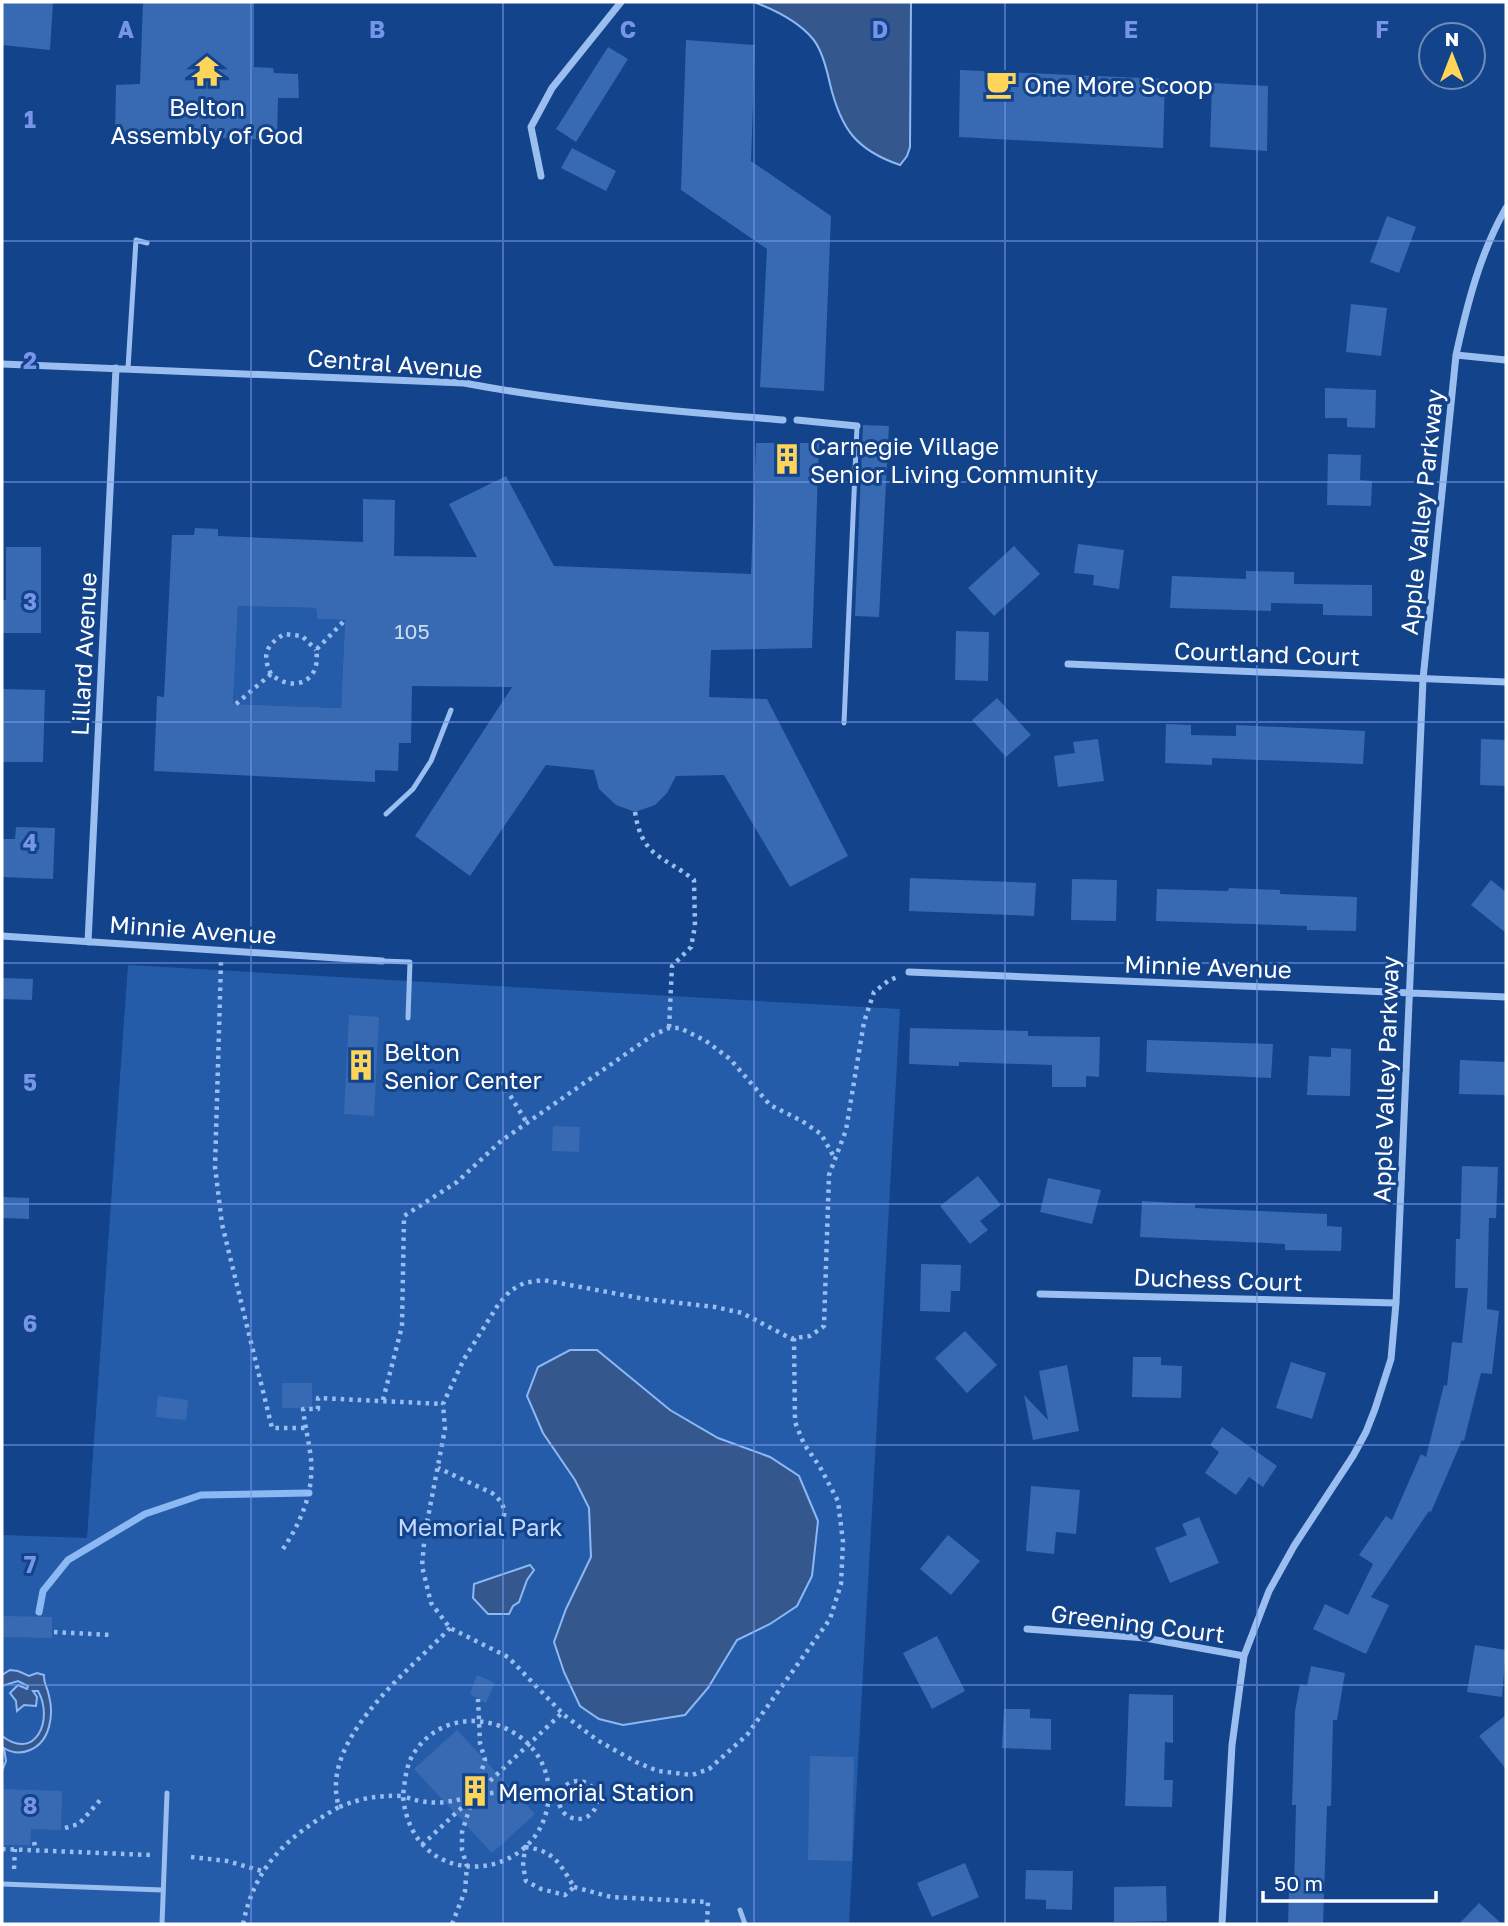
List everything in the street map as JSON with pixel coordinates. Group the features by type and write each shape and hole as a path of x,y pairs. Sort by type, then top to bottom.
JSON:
{"street":[{"path":"541,176 531,127 552,88 621,2"},
{"name":"Apple Valley Parkway","path":"1222,1924 1232,1745 1244,1656 1269,1591 1366,1432 1391,1359 1396,1303 1423,679 1456,355 1466,307 1482,260 1506,208"},
{"path":"1456,355 1506,360"},
{"name":"Central Avenue","path":"2,364 464,383 534,396 620,407 783,420"},
{"name":"Lillard Avenue","path":"88,942 116,368"},
{"path":"797,420 857,426"},
{"name":"Courtland Court","path":"1068,664 1506,682"},
{"name":"Minnie Avenue","path":"2,936 382,961"},
{"name":"Minnie Avenue","path":"909,972 1506,997"},
{"name":"Duchess Court","path":"1040,1294 1396,1303"},
{"name":"Greening Court","path":"1027,1629 1145,1638 1244,1656"}],"lane":[{"path":"128,368 136,240 147,243"},
{"path":"844,723 857,426"},
{"path":"386,814 413,789 425,770 451,710"},
{"path":"382,961 410,962 408,1018"},
{"path":"162,1924 167,1793"},
{"path":"2,1884 162,1890"},
{"path":"740,1910 745,1924"}],"path":[{"path":"316,650 302,636 284,634 269,645 266,653 271,674 279,682 286,684 308,679 316,666 316,650 345,620"},
{"path":"236,704 271,674"},
{"path":"635,812 638,833 647,846 694,880 695,926 691,947 672,966 669,1028"},
{"path":"222,951 215,1167 222,1224 272,1428 306,1428"},
{"path":"794,1338 795,1422 804,1444 838,1501 844,1542 841,1584 830,1619 747,1735 709,1769 692,1775 658,1771 597,1740 562,1713 508,1657 450,1628 431,1603 422,1566 426,1528 445,1429 443,1404 464,1359 498,1305 510,1291 524,1283 543,1280 645,1299 715,1307 742,1313 794,1338 810,1335 824,1326 829,1175 846,1130 864,1022 874,992 888,981 909,972"},
{"path":"383,1400 402,1326 404,1216 457,1182 501,1140 653,1035 669,1028 680,1028 706,1041 730,1059 770,1105 821,1134 834,1158"},
{"path":"497,1073 527,1123"},
{"path":"283,1549 301,1517 310,1488 311,1459 303,1409 318,1409 318,1398 443,1404"},
{"path":"426,1528 471,1534 501,1524 505,1517 505,1509 492,1493 438,1468"},
{"path":"339,1807 335,1794 335,1779 342,1756 353,1735 381,1698 450,1628"},
{"path":"54,1632 111,1635"},
{"path":"452,1924 465,1891 467,1866 462,1850 462,1832 485,1760 480,1743 478,1699"},
{"path":"422,1845 562,1713"},
{"path":"459,1722 478,1722 502,1725 530,1745 542,1762 548,1802 540,1827 525,1847 508,1860 475,1866 450,1864 422,1845 409,1826 403,1796 406,1770 415,1750 433,1732 459,1722"},
{"path":"243,1924 247,1902 262,1871 283,1846 306,1826 339,1807 360,1799 384,1795 403,1796 422,1803 453,1802 502,1792 560,1793 570,1783 582,1781 593,1787 598,1798 597,1804 591,1815 572,1818 559,1804 560,1793"},
{"path":"65,1828 79,1824 102,1798"},
{"path":"34,1842 36,1850"},
{"path":"525,1847 523,1866 526,1881 541,1889 565,1895 574,1887"},
{"path":"525,1847 535,1848 556,1858 574,1887 611,1897 708,1902 707,1924"},
{"path":"2,1849 150,1855"},
{"path":"14,1869 15,1849"},
{"path":"191,1857 227,1861 262,1871"}],"green space":[{"path":"238,606 316,608 317,619 345,620 341,708 233,704"},
{"name":"Memorial Park","path":"128,965 900,1009 849,1924 2,1924 2,1535 87,1538"}],"shaded area":[{"path":"754,2 911,2 910,147 900,165 861,145 845,125 834,100 822,54 813,39 786,17"},
{"path":"570,1350 597,1350 670,1410 718,1438 770,1457 799,1476 818,1521 812,1576 797,1606 770,1624 737,1640 708,1688 685,1715 623,1725 599,1719 580,1706 554,1642 566,1609 591,1557 589,1508 575,1480 543,1433 527,1396 538,1367"},
{"path":"530,1565 534,1570 519,1602 509,1614 488,1614 473,1598 474,1584"},
{"path":"10,1670 29,1676 37,1673 44,1675 50,1703 50,1719 46,1734 37,1746 20,1752 4,1748 6,1761 2,1771 2,1736 14,1743 33,1741 39,1734 44,1714 38,1691 33,1691 37,1697 36,1706 24,1705 17,1711 16,1701 10,1693 18,1685 27,1689 28,1686 18,1681 2,1686 2,1675"}],"building":[{"path":"2,2 53,2 50,50 2,45"},
{"name":"Belton Assembly of God","path":"143,2 254,2 254,67 273,68 274,73 298,74 299,98 278,98 277,140 115,134 116,85 140,84"},
{"path":"686,40 755,45 751,161 831,216 824,391 760,387 767,249 681,190"},
{"path":"608,47 628,59 576,142 556,129"},
{"path":"960,70 1165,79 1163,148 959,137"},
{"path":"1212,83 1268,86 1267,151 1210,147"},
{"path":"572,148 616,171 606,191 561,168"},
{"path":"1387,216 1416,227 1399,273 1370,262"},
{"path":"1351,304 1387,308 1381,356 1346,352"},
{"path":"1325,388 1376,390 1375,428 1347,427 1347,418 1325,418"},
{"path":"863,425 889,426 879,617 855,616"},
{"path":"756,443 819,443 812,648 711,650 709,697 767,699 848,856 790,887 724,775 676,776 667,793 655,805 635,812 616,805 599,789 594,770 546,765 470,876 415,836 512,687 412,686 411,743 399,743 398,771 375,770 375,782 154,771 157,696 164,697 172,535 194,535 195,528 218,529 218,536 363,542 363,499 395,500 394,556 477,557 449,504 506,476 554,566 751,574","holes":["238,606 316,608 317,619 345,620 341,708 233,704"]},
{"path":"1328,454 1361,455 1360,480 1372,481 1371,506 1327,505"},
{"path":"1078,544 1124,550 1119,589 1093,585 1094,575 1074,573"},
{"path":"1014,546 1040,574 994,616 968,588"},
{"path":"6,547 41,547 41,633 2,633 2,600 6,600"},
{"path":"1246,571 1294,572 1294,584 1372,585 1372,616 1323,615 1323,604 1271,603 1271,611 1170,608 1172,576 1246,579"},
{"path":"956,631 989,632 988,681 955,680"},
{"path":"2,689 45,690 43,762 2,762"},
{"path":"997,698 1031,735 1006,757 972,720"},
{"path":"1166,724 1191,725 1191,735 1236,736 1236,725 1365,731 1363,764 1212,758 1212,765 1165,763"},
{"path":"1098,739 1104,781 1058,787 1054,756 1075,753 1073,742"},
{"path":"1481,739 1506,740 1506,786 1480,785"},
{"path":"16,827 55,828 53,879 2,877 2,839 15,839"},
{"path":"910,878 1036,883 1034,916 909,911"},
{"path":"1072,879 1117,880 1116,921 1071,920"},
{"path":"1491,880 1506,892 1506,933 1471,905"},
{"path":"1229,888 1280,890 1280,894 1357,897 1356,931 1307,930 1307,926 1156,921 1157,889 1228,891"},
{"path":"2,978 33,979 32,1000 2,999"},
{"name":"Belton Senior Center","path":"349,1015 379,1017 374,1116 344,1114"},
{"path":"910,1028 1028,1031 1028,1036 1100,1037 1099,1077 1086,1076 1086,1087 1052,1087 1052,1065 959,1062 959,1066 909,1064"},
{"path":"1147,1040 1273,1044 1271,1078 1146,1072"},
{"path":"1331,1048 1351,1049 1350,1096 1307,1095 1309,1056 1331,1057"},
{"path":"1460,1060 1506,1062 1506,1095 1459,1094"},
{"path":"553,1126 580,1127 579,1152 552,1151"},
{"path":"1462,1166 1498,1167 1496,1218 1489,1218 1487,1309 1499,1311 1492,1374 1481,1373 1464,1441 1462,1440 1431,1512 1429,1511 1371,1597 1389,1605 1366,1654 1313,1629 1325,1604 1348,1615 1373,1564 1359,1555 1386,1516 1392,1520 1421,1454 1426,1457 1444,1385 1447,1386 1452,1342 1462,1343 1468,1288 1455,1288 1456,1239 1460,1239"},
{"path":"978,1176 1001,1205 980,1221 988,1230 970,1244 940,1206"},
{"path":"1048,1178 1101,1190 1092,1224 1040,1212"},
{"path":"2,1197 29,1198 29,1219 2,1218"},
{"path":"1142,1201 1195,1204 1195,1208 1327,1214 1327,1226 1342,1227 1341,1251 1285,1250 1285,1244 1140,1237"},
{"path":"921,1264 961,1265 960,1291 951,1291 950,1312 920,1311"},
{"path":"965,1331 997,1365 967,1393 935,1358"},
{"path":"1133,1357 1161,1357 1161,1365 1182,1366 1181,1398 1132,1397"},
{"path":"1291,1362 1326,1373 1312,1419 1276,1408"},
{"path":"1067,1365 1079,1431 1033,1440 1024,1395 1048,1420 1039,1371"},
{"path":"282,1383 312,1383 312,1408 282,1408"},
{"path":"158,1396 188,1400 186,1420 156,1417"},
{"path":"1222,1427 1277,1466 1263,1487 1249,1477 1236,1495 1205,1473 1219,1452 1210,1445"},
{"path":"1031,1486 1080,1490 1076,1534 1056,1532 1054,1554 1026,1551"},
{"path":"1199,1517 1219,1563 1170,1583 1155,1548 1187,1535 1182,1524"},
{"path":"948,1535 980,1561 951,1595 920,1569"},
{"path":"2,1616 52,1617 52,1638 2,1637"},
{"path":"937,1636 965,1691 932,1709 903,1653"},
{"path":"1475,1645 1506,1650 1502,1697 1467,1692"},
{"path":"1311,1666 1345,1673 1337,1720 1333,1720 1331,1806 1327,1806 1323,1924 1288,1924 1289,1889 1294,1889 1296,1805 1292,1805 1295,1711 1300,1684 1307,1686"},
{"path":"477,1675 495,1683 486,1703 470,1694"},
{"path":"1129,1694 1173,1695 1173,1743 1165,1742 1164,1780 1173,1780 1172,1807 1125,1806"},
{"path":"1004,1709 1030,1709 1030,1718 1051,1719 1051,1750 1002,1748"},
{"path":"1506,1715 1506,1769 1479,1736"},
{"name":"Memorial Station","path":"457,1730 535,1814 492,1853 414,1769"},
{"path":"810,1756 854,1757 852,1861 808,1860"},
{"path":"2,1789 62,1791 61,1830 31,1829 30,1845 2,1845"},
{"path":"965,1863 979,1897 932,1917 917,1883"},
{"path":"1026,1870 1073,1871 1072,1910 1046,1909 1046,1900 1025,1899"},
{"path":"1166,1886 1167,1921 1114,1922 1114,1887"},
{"path":"1479,1903 1502,1924 1459,1924"}],"waterway":[{"path":"39,1612 43,1591 68,1560 145,1514 201,1495 309,1493"}],"place":[{"name":"Belton Assembly of God","path":"207,71"},
{"name":"One More Scoop","path":"1001,84"},
{"name":"Carnegie Village Senior Living Community","path":"787,459"},
{"name":"Belton Senior Center","path":"361,1065"},
{"name":"Memorial Station","path":"475,1791"}]}
